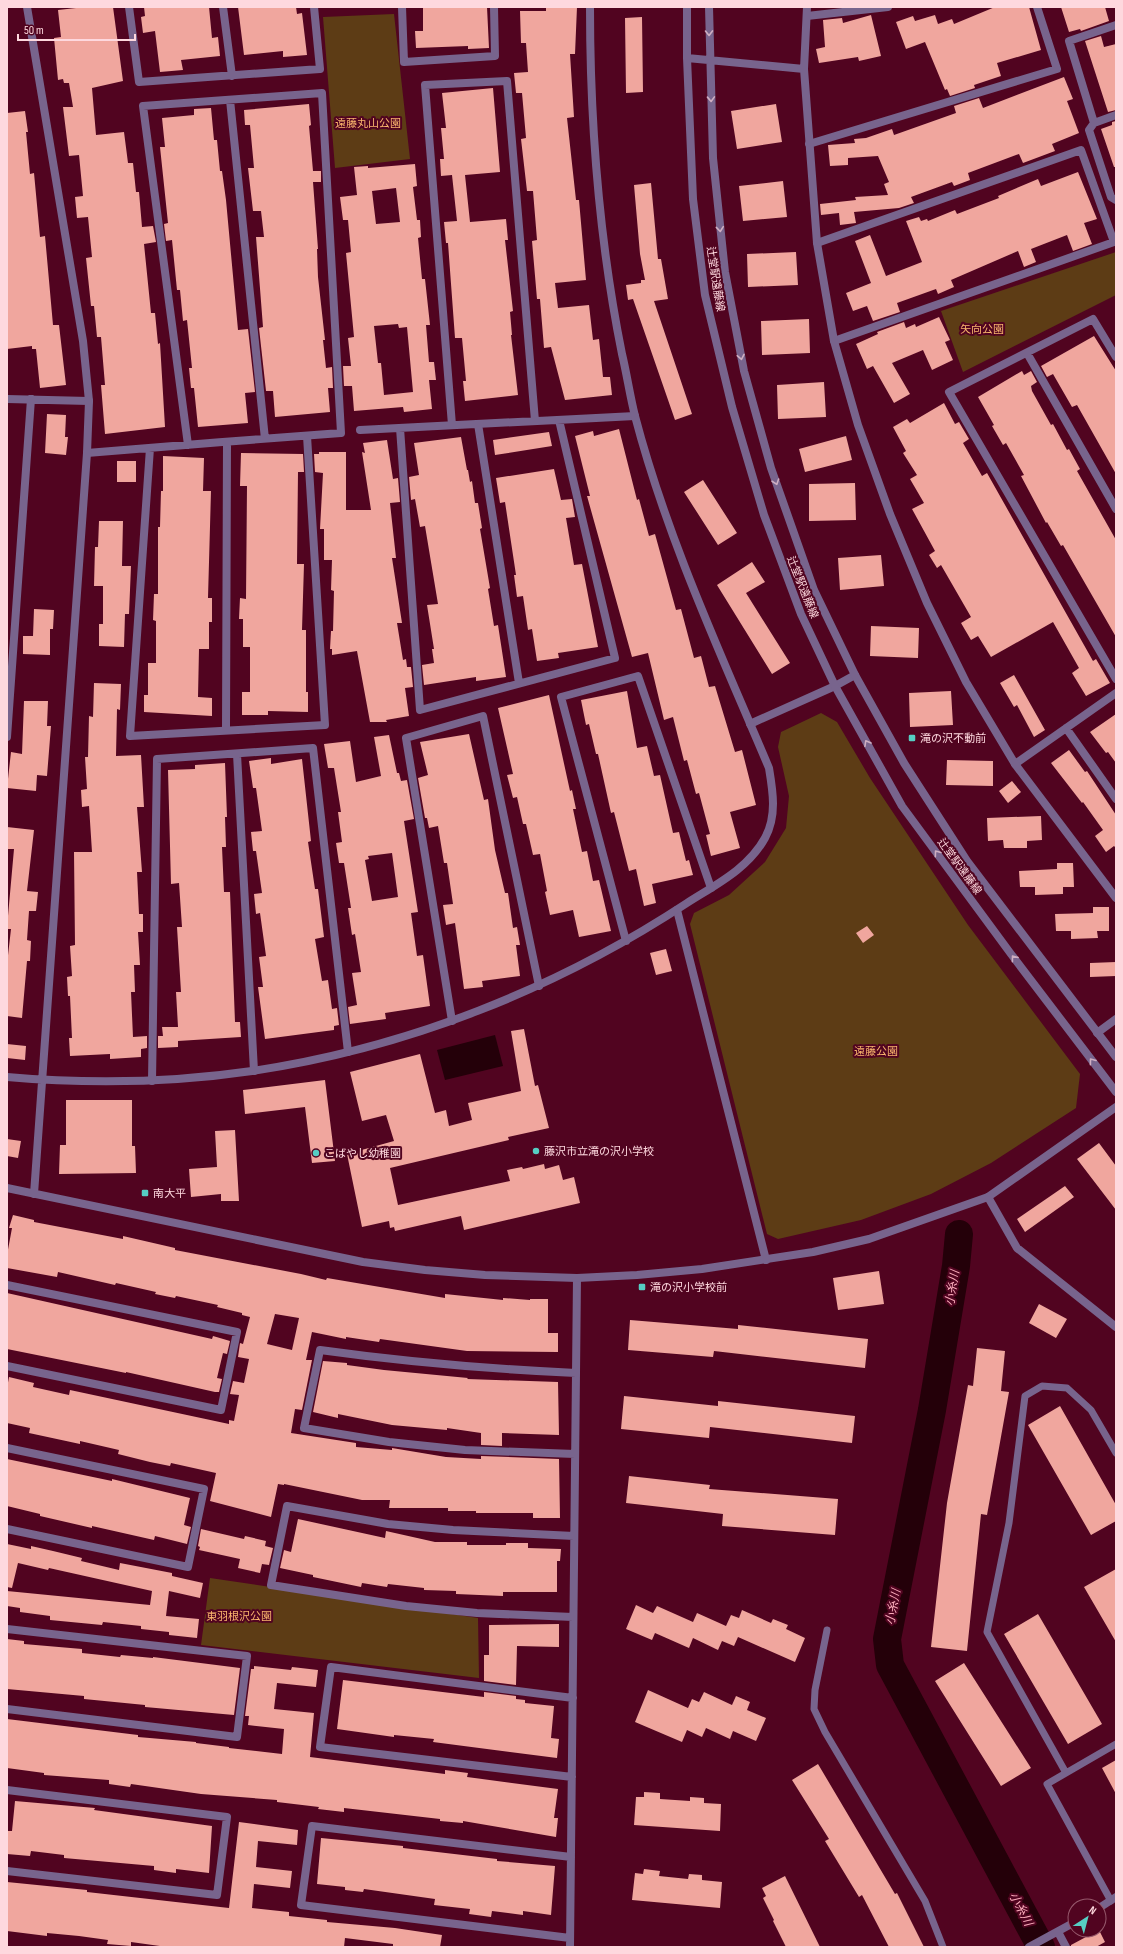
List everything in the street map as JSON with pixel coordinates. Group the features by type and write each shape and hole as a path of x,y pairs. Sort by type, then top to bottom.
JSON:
{"street":[{"path":"27,7 82,334 89,401 87,453 34,1194"},
{"path":"129,7 139,82 320,69 314,7"},
{"path":"223,7 232,76"},
{"path":"402,7 404,62 495,56 494,7"},
{"path":"7,1077 96,1082 152,1081 254,1071 348,1052 452,1021 539,986 626,941 734,873 753,856 766,837 772,815 773,793 768,768 692,589 667,518 635,416 615,316 602,232 594,148 590,63 590,7"},
{"name":"辻堂駅遠藤線","path":"687,7 686,58 693,199 705,295 730,400 764,515 801,614 835,686 902,806 1011,954 1116,1092"},
{"name":"辻堂駅遠藤線","path":"709,7 713,158 725,272 744,371 771,468 814,590 855,674 904,763 967,861 1116,1057"},
{"path":"807,7 804,69 817,243 834,341 858,425 890,514 927,603 966,682 1015,764 1116,898"},
{"path":"807,16 888,7"},
{"path":"809,144 1057,69 1037,7"},
{"path":"1094,123 1069,41 1116,25"},
{"path":"686,58 804,69"},
{"path":"452,425 425,85 507,81 535,421"},
{"path":"87,453 341,433 322,93 143,106 188,445"},
{"path":"230,100 265,439"},
{"path":"1116,115 1094,123 1089,130 1111,197 1116,200"},
{"path":"817,243 1081,150 1114,242 834,341"},
{"path":"1116,357 1093,319 949,392 1116,679"},
{"path":"1028,353 1116,509"},
{"path":"7,399 89,401"},
{"path":"7,737 31,399"},
{"path":"360,430 635,416"},
{"path":"400,428 420,710 615,658 559,420"},
{"path":"478,424 519,684"},
{"path":"150,448 130,736 325,725 307,436"},
{"path":"226,730 227,442"},
{"path":"750,724 835,686 855,674"},
{"path":"626,941 561,697 638,676 711,888"},
{"path":"1015,764 1116,693"},
{"path":"452,1021 406,738 483,716 539,986"},
{"path":"1066,728 1116,799"},
{"path":"152,1081 156,759 313,748 348,1052"},
{"path":"237,754 254,1071"},
{"path":"677,910 766,1260"},
{"path":"1097,1033 1116,1019"},
{"path":"7,1188 363,1262 425,1270 485,1275 577,1278 644,1275 766,1260 813,1252 869,1239 988,1197 1116,1107"},
{"path":"988,1197 1017,1248 1116,1327"},
{"path":"570,1947 577,1278"},
{"path":"7,1285 237,1332 221,1410 7,1366"},
{"path":"575,1454 465,1450 389,1442 304,1428 320,1350 392,1360 455,1366 576,1373"},
{"path":"7,1448 204,1489 188,1567 7,1529"},
{"path":"573,1617 477,1613 406,1606 271,1585 287,1506 395,1524 453,1530 574,1536"},
{"path":"7,1629 247,1656 237,1737 7,1709"},
{"path":"572,1698 331,1667 320,1747 572,1777"},
{"path":"7,1790 227,1817 217,1895 7,1871"},
{"path":"570,1938 301,1905 312,1826 571,1858"},
{"path":"1029,1947 1067,1927"},
{"path":"1058,1932 1066,1947"}],"lane":[{"path":"1066,1773 987,1632 1010,1522 1025,1396 1042,1386 1067,1388 1091,1410 1116,1453"},
{"path":"827,1630 815,1690 814,1709 825,1732 925,1901 943,1947"},
{"path":"1113,1899 1047,1784 1116,1744"}],"green space":[{"name":"遠藤丸山公園","path":"394,14 410,159 335,168 323,17"},
{"name":"矢向公園","path":"1116,252 1116,295 963,372 941,311"},
{"name":"遠藤公園","path":"821,713 837,722 870,778 968,925 1080,1074 1076,1108 991,1163 931,1194 861,1220 778,1239 767,1234 690,924 694,913 729,895 765,862 786,828 789,796 778,747 781,732"},
{"name":"東羽根沢公園","path":"210,1578 478,1618 479,1678 201,1645"}],"shaded area":[{"path":"495,1035 503,1066 445,1080 437,1050"}],"building":[{"path":"85,7 113,7 123,81 92,88 96,135 124,132 128,163 133,163 136,192 139,192 142,227 153,226 156,242 144,244 151,313 155,313 158,344 160,343 165,427 105,434 101,385 105,385 101,337 97,337 94,306 91,306 86,258 92,257 88,217 77,218 75,197 83,196 79,155 69,156 63,107 73,107 69,83 64,83 63,79 58,80 54,38 61,37 58,10"},
{"path":"144,7 209,7 212,38 218,37 220,56 181,60 183,70 160,72 155,31 143,33 141,17 145,16"},
{"path":"238,7 296,7 297,14 302,13 307,55 283,57 283,51 244,55"},
{"path":"423,7 487,7 489,48 468,49 468,46 416,48 415,31 423,31"},
{"path":"546,7 577,7 575,54 570,54 574,117 567,118 576,200 579,200 586,280 555,283 558,308 589,305 593,340 599,339 603,377 610,377 612,395 565,400 551,347 544,348 540,299 537,299 532,241 537,240 533,191 527,191 521,139 526,138 522,93 516,93 514,73 528,72 526,43 521,43 520,11 546,11"},
{"path":"995,7 1029,7 1041,50 997,63 1001,76 974,85 975,88 950,96 947,89 945,90 925,42 906,49 896,22 913,16 915,21 935,15 938,24 952,19 954,24"},
{"path":"1061,7 1105,7 1109,21 1081,31 1080,29 1069,32"},
{"path":"871,15 881,56 859,61 858,57 819,63 816,49 825,47 823,20 842,18 843,23"},
{"path":"642,17 643,92 626,93 625,18"},
{"path":"1101,36 1104,47 1116,44 1116,110 1108,112 1085,41"},
{"path":"1064,77 1073,99 1067,101 1079,133 1052,144 1055,151 1023,163 1019,154 968,173 970,180 954,186 952,182 911,197 914,203 899,208 854,212 856,223 840,225 839,213 821,215 820,204 856,200 855,197 888,195 884,184 889,182 878,156 848,158 848,165 830,166 828,145 855,143 854,139 866,138 892,129 894,135 956,113 954,106 979,98 983,108"},
{"path":"493,88 500,172 465,175 470,222 506,219 508,240 505,240 513,311 510,312 511,335 518,395 465,401 463,381 466,381 462,338 455,338 448,243 446,243 444,222 457,221 452,175 441,176 440,159 444,159 441,128 446,128 442,93"},
{"path":"309,104 311,125 309,126 313,171 321,171 321,182 313,182 318,249 318,277 325,340 323,340 326,368 332,367 333,388 328,388 330,412 275,417 273,391 266,391 259,328 263,327 256,237 264,237 261,211 253,211 248,168 254,168 250,125 245,125 244,110"},
{"path":"776,104 782,142 737,149 731,111"},
{"path":"211,108 214,140 217,140 220,171 222,171 226,200 238,330 248,329 255,392 245,393 248,423 198,427 194,388 191,388 189,368 192,368 187,320 183,321 180,290 177,290 172,240 166,241 164,224 168,223 160,147 165,147 162,118 194,115 194,109"},
{"path":"25,111 28,132 26,132 30,174 34,173 40,237 45,236 53,325 59,325 66,385 40,388 36,349 32,349 32,346 7,349 7,113"},
{"path":"1116,121 1116,167 1114,167 1101,129 1112,125 1112,122"},
{"path":"415,164 417,186 413,187 417,220 420,220 421,237 418,238 422,279 425,279 430,325 426,325 429,362 434,362 436,380 429,380 432,409 404,412 403,407 354,411 352,386 344,386 343,366 351,366 348,338 354,337 346,253 351,252 348,220 343,220 340,197 357,195 354,167 368,166 368,168","holes":["396,188 400,222 376,224 372,191","398,324 399,328 407,327 413,392 384,395 381,363 378,363 374,326"]},
{"path":"1078,172 1097,219 1084,223 1092,244 1073,251 1067,235 1031,249 1036,262 1024,267 1018,251 951,280 954,287 938,294 936,289 897,303 900,312 873,321 867,306 853,311 846,293 871,283 855,241 870,235 886,276 922,262 906,221 919,217 921,221 927,219 928,221 955,210 957,214 999,198 998,196 1038,179 1041,186"},
{"path":"783,181 787,217 743,221 739,186"},
{"path":"651,183 658,259 661,259 668,299 654,301 692,414 675,420 633,299 628,300 626,285 641,283 641,280 645,280 640,254 634,185"},
{"path":"796,252 798,285 748,287 747,254"},
{"path":"939,317 950,340 945,342 953,360 932,370 923,350 892,363 910,394 894,403 873,366 867,369 856,344 878,334 877,332 904,322 906,328 915,324 916,327"},
{"path":"809,319 810,353 762,355 761,321"},
{"path":"1094,336 1116,371 1116,474 1077,405 1072,407 1053,374 1047,377 1041,366"},
{"path":"1022,371 1024,375 1031,371 1037,382 1031,386 1032,391 1051,425 1053,424 1067,450 1069,449 1080,469 1077,471 1116,540 1116,637 1063,545 1061,546 1047,522 1046,523 1021,476 1024,475 1006,443 1003,445 992,426 994,425 978,397"},
{"path":"824,382 826,417 778,419 777,385"},
{"path":"944,403 955,424 959,422 969,439 963,443 982,476 987,473 1093,661 1096,659 1110,683 1086,696 1072,673 1079,668 1053,622 991,657 978,636 971,640 961,623 971,617 941,565 937,568 929,555 935,551 912,509 924,503 910,479 917,475 903,453 906,451 893,427 907,419 910,423"},
{"path":"47,414 66,415 65,437 68,437 66,455 45,453"},
{"path":"619,429 637,500 639,499 649,536 655,534 676,610 681,609 694,658 701,656 709,687 715,686 735,752 742,750 756,805 730,812 740,848 711,856 706,835 710,834 699,793 696,794 687,760 684,761 673,717 664,720 648,653 632,657 587,496 590,496 575,436 593,431 594,436"},
{"path":"549,432 552,446 495,455 493,440"},
{"path":"846,436 852,460 805,472 799,449"},
{"path":"461,437 470,482 472,481 475,503 478,503 482,528 480,529 490,588 488,589 494,626 498,625 506,677 476,681 476,677 424,685 422,665 434,663 432,649 434,649 427,605 438,604 425,526 420,527 415,499 411,500 409,477 419,475 414,443"},
{"path":"387,440 393,479 398,478 400,502 390,503 396,558 392,558 402,623 397,623 403,660 406,659 407,667 411,667 413,687 405,688 409,716 386,720 387,722 370,722 357,651 332,655 332,649 330,649 331,631 333,631 334,591 331,590 332,560 324,560 324,529 320,529 323,473 315,472 314,454 319,454 319,452 346,452 346,510 371,510 362,452 365,453 363,443"},
{"path":"241,453 303,454 304,472 298,472 297,564 304,564 302,630 306,630 306,692 308,692 308,712 268,711 268,715 242,715 242,692 250,692 250,647 243,647 243,619 239,619 240,598 246,599 247,486 240,486"},
{"path":"163,456 204,458 203,491 211,491 208,598 212,598 212,622 209,622 209,649 199,649 198,697 212,698 212,716 144,712 144,695 148,695 148,663 156,663 156,621 153,620 154,594 158,594 158,527 160,527 161,491 163,491"},
{"path":"117,461 136,461 136,482 117,482"},
{"path":"554,469 561,500 572,499 575,517 566,518 574,565 582,564 598,647 558,653 559,658 537,661 532,629 528,630 523,596 517,597 514,575 516,575 505,502 500,503 496,478"},
{"path":"703,480 737,533 718,545 684,492"},
{"path":"855,483 856,520 809,521 809,484"},
{"path":"99,521 123,521 122,566 131,566 129,614 125,614 124,647 99,646 99,624 103,624 103,586 94,586 95,547 98,547"},
{"path":"881,555 884,586 840,590 838,558"},
{"path":"752,562 765,582 746,593 790,663 772,674 717,585"},
{"path":"34,609 54,610 53,629 50,629 50,655 23,654 23,636 33,636"},
{"path":"871,626 919,628 918,658 870,656"},
{"path":"1014,675 1045,730 1034,737 1017,705 1014,707 1000,683"},
{"path":"94,683 121,684 120,710 117,709 116,756 141,755 144,807 137,807 142,872 137,872 139,914 143,914 143,932 138,932 140,965 134,965 135,992 131,992 133,1037 147,1036 147,1048 141,1049 141,1057 110,1059 110,1054 70,1056 69,1038 72,1038 70,996 68,996 67,977 72,976 70,946 75,945 74,852 92,852 89,806 82,807 81,790 87,789 85,757 88,757 89,716 93,717"},
{"path":"627,691 637,748 647,746 654,776 660,775 673,833 679,832 686,861 689,860 693,875 652,884 656,903 644,906 636,869 629,871 614,812 611,813 598,754 596,754 589,724 586,725 581,700"},
{"path":"951,691 953,725 910,727 909,693"},
{"path":"549,695 570,791 572,790 576,809 573,809 582,852 587,851 593,881 599,880 611,931 579,937 573,910 550,915 545,892 547,891 540,854 533,855 526,824 523,824 517,797 513,798 507,775 513,774 498,708"},
{"path":"24,701 48,701 47,726 51,726 47,776 37,775 36,791 7,788 11,752 22,754"},
{"path":"1116,714 1116,763 1108,752 1106,753 1090,732"},
{"path":"469,734 484,800 488,799 495,850 505,893 508,893 513,928 517,927 520,945 516,945 520,976 482,981 483,987 464,989 455,923 446,925 443,905 453,904 447,863 444,863 438,826 429,828 427,818 425,818 418,778 428,775 420,742"},
{"path":"389,735 397,773 399,773 401,781 407,780 414,819 404,821 418,912 411,913 417,956 423,955 430,1006 385,1013 386,1019 350,1024 348,1007 357,1005 352,973 361,972 355,934 352,935 348,908 351,908 344,863 339,863 336,843 342,842 338,812 341,812 334,768 328,768 324,744 350,741 356,782 381,776 374,737","holes":["392,853 398,897 372,901 365,860 369,859 368,856"]},
{"path":"1069,750 1085,772 1087,771 1116,815 1116,848 1114,846 1106,852 1095,836 1103,830 1083,802 1082,803 1051,763"},
{"path":"271,758 271,764 302,759 311,841 308,842 315,889 318,889 324,937 315,939 322,981 328,980 332,1009 337,1008 339,1025 334,1026 334,1030 265,1039 258,987 263,987 259,957 266,956 260,913 256,914 254,894 262,893 256,851 253,851 251,832 262,831 256,788 253,788 249,761"},
{"path":"947,760 993,761 993,786 946,785"},
{"path":"225,763 227,817 225,817 226,847 222,847 224,892 230,892 235,1022 240,1022 241,1037 178,1041 178,1047 158,1048 158,1036 163,1036 162,1027 178,1027 176,992 181,992 177,927 182,927 179,883 171,884 168,770 195,769 195,765"},
{"path":"1012,781 1021,792 1008,803 999,791"},
{"path":"1041,816 1042,840 1027,841 1027,848 1004,848 1003,840 988,841 987,818"},
{"path":"7,827 34,830 27,891 38,892 36,911 29,911 27,940 31,941 30,961 27,961 22,1018 7,1016 7,964 11,929 7,929 7,927 14,849 7,849"},
{"path":"1057,863 1073,863 1074,887 1063,887 1063,894 1035,895 1035,887 1020,887 1019,871 1057,869"},
{"path":"1093,907 1109,907 1109,931 1097,931 1098,938 1071,939 1071,931 1056,931 1055,914 1093,913"},
{"path":"867,926 874,935 863,943 856,933"},
{"path":"666,949 672,971 656,975 650,953"},
{"path":"1116,962 1116,976 1090,977 1090,963"},
{"path":"524,1029 535,1086 538,1085 549,1128 508,1137 509,1140 390,1168 398,1205 510,1181 507,1170 522,1167 523,1169 544,1164 545,1169 559,1165 563,1180 574,1177 580,1203 464,1230 461,1216 395,1231 394,1227 390,1228 389,1221 362,1227 347,1154 394,1141 386,1115 362,1121 350,1072 420,1054 435,1113 446,1110 449,1126 472,1120 468,1103 521,1091 511,1031"},
{"path":"7,1044 26,1046 25,1060 7,1058"},
{"path":"325,1080 335,1161 312,1163 305,1107 245,1114 243,1090"},
{"path":"66,1100 132,1100 132,1146 135,1146 136,1173 59,1174 60,1145 66,1145"},
{"path":"235,1130 239,1201 221,1201 221,1194 191,1197 189,1169 217,1167 215,1131"},
{"path":"7,1139 21,1141 18,1158 7,1156"},
{"path":"1099,1143 1116,1166 1116,1210 1077,1159"},
{"path":"1065,1186 1074,1197 1025,1232 1017,1219"},
{"path":"13,1215 34,1220 34,1222 123,1239 123,1236 175,1248 175,1250 326,1280 327,1278 445,1298 445,1294 503,1300 503,1298 530,1300 548,1299 548,1333 558,1333 558,1352 467,1351 380,1339 379,1342 346,1337 346,1339 312,1332 306,1360 312,1360 302,1410 295,1409 291,1433 356,1443 356,1447 392,1450 392,1448 446,1457 481,1459 481,1456 559,1459 560,1518 533,1518 533,1513 476,1513 476,1511 448,1511 448,1508 389,1508 390,1500 362,1500 284,1484 278,1484 271,1517 210,1501 216,1473 171,1463 170,1466 150,1462 118,1454 119,1450 80,1441 80,1444 29,1433 30,1428 7,1423 7,1388 9,1377 34,1383 33,1387 69,1395 70,1390 229,1424 229,1420 234,1421 239,1395 230,1394 233,1381 244,1383 249,1359 238,1357 240,1343 243,1344 250,1317 242,1315 242,1313 217,1307 218,1305 176,1296 175,1298 155,1294 156,1292 116,1283 115,1285 58,1272 57,1277 7,1268 7,1255 12,1228 9,1228","holes":["275,1314 299,1318 292,1350 267,1344"]},
{"path":"879,1271 884,1304 838,1310 833,1278"},
{"path":"7,1293 212,1339 213,1336 230,1341 227,1354 223,1353 217,1378 222,1379 219,1392 7,1349"},
{"path":"1039,1304 1067,1319 1056,1338 1029,1323"},
{"path":"630,1320 738,1329 738,1325 868,1339 865,1368 714,1351 713,1357 628,1350"},
{"path":"977,1348 1005,1351 1001,1391 1009,1392 987,1515 981,1514 967,1651 931,1647 947,1503 968,1385 973,1386"},
{"path":"323,1361 347,1363 347,1365 384,1370 468,1378 467,1379 558,1382 559,1435 502,1433 502,1446 481,1445 481,1433 447,1428 447,1430 392,1425 338,1414 338,1418 313,1412"},
{"path":"624,1396 718,1406 718,1401 855,1416 852,1443 710,1427 709,1438 621,1429"},
{"path":"1060,1406 1116,1505 1116,1521 1091,1535 1028,1425"},
{"path":"7,1459 112,1481 112,1479 190,1498 184,1525 191,1527 187,1544 155,1536 154,1540 92,1526 92,1528 40,1516 40,1514 7,1506"},
{"path":"629,1476 710,1485 709,1489 838,1499 835,1535 722,1526 723,1514 626,1503"},
{"path":"298,1519 385,1538 386,1531 435,1542 467,1542 467,1545 506,1545 506,1543 528,1543 528,1548 561,1549 560,1561 557,1561 557,1592 503,1592 503,1596 456,1594 456,1591 424,1590 424,1588 388,1584 387,1587 362,1583 361,1587 313,1577 313,1575 280,1568 284,1550 291,1552"},
{"path":"201,1529 244,1539 245,1536 266,1541 265,1546 273,1548 269,1565 262,1564 260,1573 238,1568 240,1559 199,1550 200,1547 198,1546"},
{"path":"7,1544 31,1549 31,1546 53,1551 82,1558 81,1561 119,1570 120,1563 172,1573 172,1576 203,1583 200,1598 169,1591 166,1616 199,1619 197,1638 169,1635 169,1632 141,1629 141,1626 103,1622 102,1625 50,1620 50,1616 20,1612 20,1608 7,1606 7,1591 150,1605 152,1591 49,1568 48,1570 18,1563 12,1588 7,1587"},
{"path":"1116,1569 1116,1642 1084,1587"},
{"path":"636,1605 653,1613 657,1606 693,1622 697,1613 726,1626 731,1615 739,1618 742,1610 771,1623 773,1619 788,1625 786,1629 805,1638 795,1662 738,1637 734,1646 722,1641 718,1650 693,1638 689,1648 655,1633 652,1640 626,1629"},
{"path":"1038,1614 1102,1724 1068,1744 1004,1634"},
{"path":"559,1624 559,1647 517,1646 516,1685 484,1681 484,1655 489,1655 489,1625"},
{"path":"7,1639 24,1641 24,1644 82,1649 82,1653 120,1657 121,1655 153,1657 240,1668 234,1715 145,1707 145,1705 84,1699 84,1696 7,1689"},
{"path":"964,1663 1031,1768 1001,1786 935,1681"},
{"path":"254,1666 291,1670 292,1667 318,1670 316,1687 277,1683 274,1709 314,1713 310,1757 445,1774 445,1770 468,1773 467,1777 558,1789 554,1818 558,1818 556,1837 463,1821 463,1823 440,1821 440,1819 344,1808 344,1812 318,1809 319,1807 277,1802 277,1800 201,1794 131,1784 130,1787 109,1784 109,1780 44,1775 44,1773 7,1768 7,1719 138,1735 138,1737 196,1742 229,1748 282,1754 284,1729 248,1725 249,1716 245,1716 251,1669 254,1669"},
{"path":"343,1680 484,1697 484,1692 516,1696 516,1699 525,1700 525,1703 554,1706 551,1738 559,1739 557,1758 433,1742 434,1739 394,1735 394,1737 337,1729"},
{"path":"648,1690 688,1708 692,1699 699,1702 704,1692 732,1705 736,1696 750,1702 747,1710 766,1718 756,1741 733,1731 730,1739 706,1728 702,1737 687,1730 682,1742 635,1722"},
{"path":"1116,1760 1116,1794 1102,1768"},
{"path":"818,1764 895,1894 897,1893 924,1947 889,1947 862,1895 859,1897 825,1841 829,1839 792,1780"},
{"path":"644,1792 660,1793 660,1799 690,1801 690,1797 704,1798 704,1803 721,1804 720,1831 634,1825 636,1797 644,1797"},
{"path":"15,1801 95,1808 94,1810 212,1826 209,1873 176,1869 176,1873 154,1870 154,1866 64,1858 64,1855 31,1851 30,1856 7,1854 7,1831 12,1831"},
{"path":"239,1822 298,1830 297,1845 258,1841 256,1867 292,1871 290,1888 254,1884 252,1908 289,1912 289,1916 327,1920 327,1922 395,1928 442,1935 440,1947 401,1947 393,1946 393,1944 345,1938 344,1947 167,1947 131,1942 131,1946 107,1944 108,1940 79,1936 47,1933 47,1936 7,1931 7,1882 87,1890 87,1892 229,1908"},
{"path":"321,1838 403,1846 403,1848 497,1859 497,1861 555,1866 551,1915 523,1911 523,1915 492,1911 491,1917 469,1914 470,1909 434,1905 435,1899 364,1889 363,1892 345,1890 345,1887 317,1884"},
{"path":"644,1869 660,1871 659,1876 688,1879 689,1874 702,1875 702,1880 722,1882 720,1908 632,1900 635,1873 643,1874"},
{"path":"785,1876 820,1947 786,1947 773,1921 774,1920 763,1898 766,1896 762,1888"},
{"path":"1084,1938 1103,1938 1105,1942 1096,1947 1071,1947 1071,1945"}],"waterway":[{"name":"小糸川","path":"959,1234 956,1266 932,1410 887,1639 890,1665 1041,1947"}],"place":[{"name":"滝の沢不動前","path":"912,738"},
{"name":"藤沢市立滝の沢小学校","path":"536,1151"},
{"name":"こばやし幼稚園","path":"316,1153"},
{"name":"南大平","path":"145,1193"},
{"name":"滝の沢小学校前","path":"642,1287"}]}
